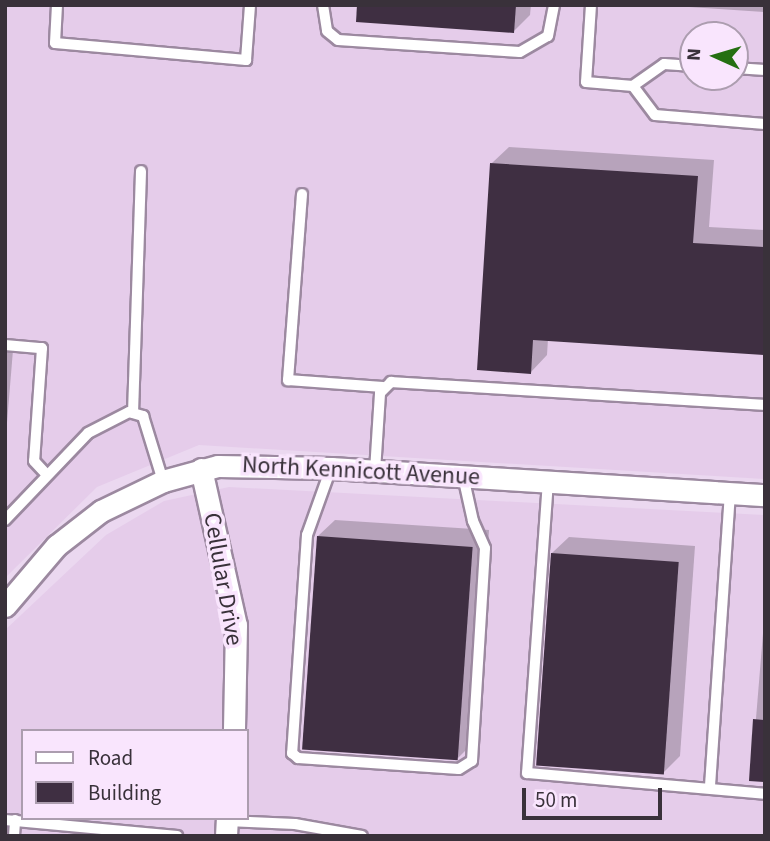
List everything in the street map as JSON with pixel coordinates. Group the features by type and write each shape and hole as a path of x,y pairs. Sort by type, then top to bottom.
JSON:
{"street":[{"name":"North Kennicott Avenue","path":"5,606 62,540 106,508 163,481 201,469 243,465 331,468 765,495"},
{"name":"Cellular Drive","path":"201,469 236,625 234,729"}],"lane":[{"path":"57,5 55,43 246,60 250,5"},
{"path":"323,5 327,31 338,40 520,52 548,36 554,5"},
{"path":"591,5 586,82 633,86 664,64 679,65"},
{"path":"633,86 655,115 765,124"},
{"path":"133,413 141,171"},
{"path":"302,194 288,380 383,387 408,381 765,405"},
{"path":"5,345 42,348 34,461 47,475"},
{"path":"376,471 383,387"},
{"path":"5,520 88,433 133,413 143,416 163,481"},
{"path":"331,468 307,536 292,753 298,758 459,769 472,761 485,548 473,521 463,476"},
{"path":"548,481 527,773 710,786 765,794"},
{"path":"710,786 730,493"},
{"path":"14,836 10,820 75,830 177,836"},
{"path":"227,825 362,836"}],"shaded area":[{"path":"5,5 765,5 765,479 199,445 97,487 5,578"},
{"path":"229,487 765,515 765,836 5,836 5,630 106,535 164,501"}],"building":[{"path":"357,5 516,5 514,33 356,22"},
{"path":"490,163 698,176 693,243 765,247 765,355 533,340 531,374 477,370"},
{"path":"317,536 473,547 458,760 302,749"},
{"path":"551,553 679,562 664,774 536,765"},
{"path":"753,719 765,720 765,782 749,781"}]}
